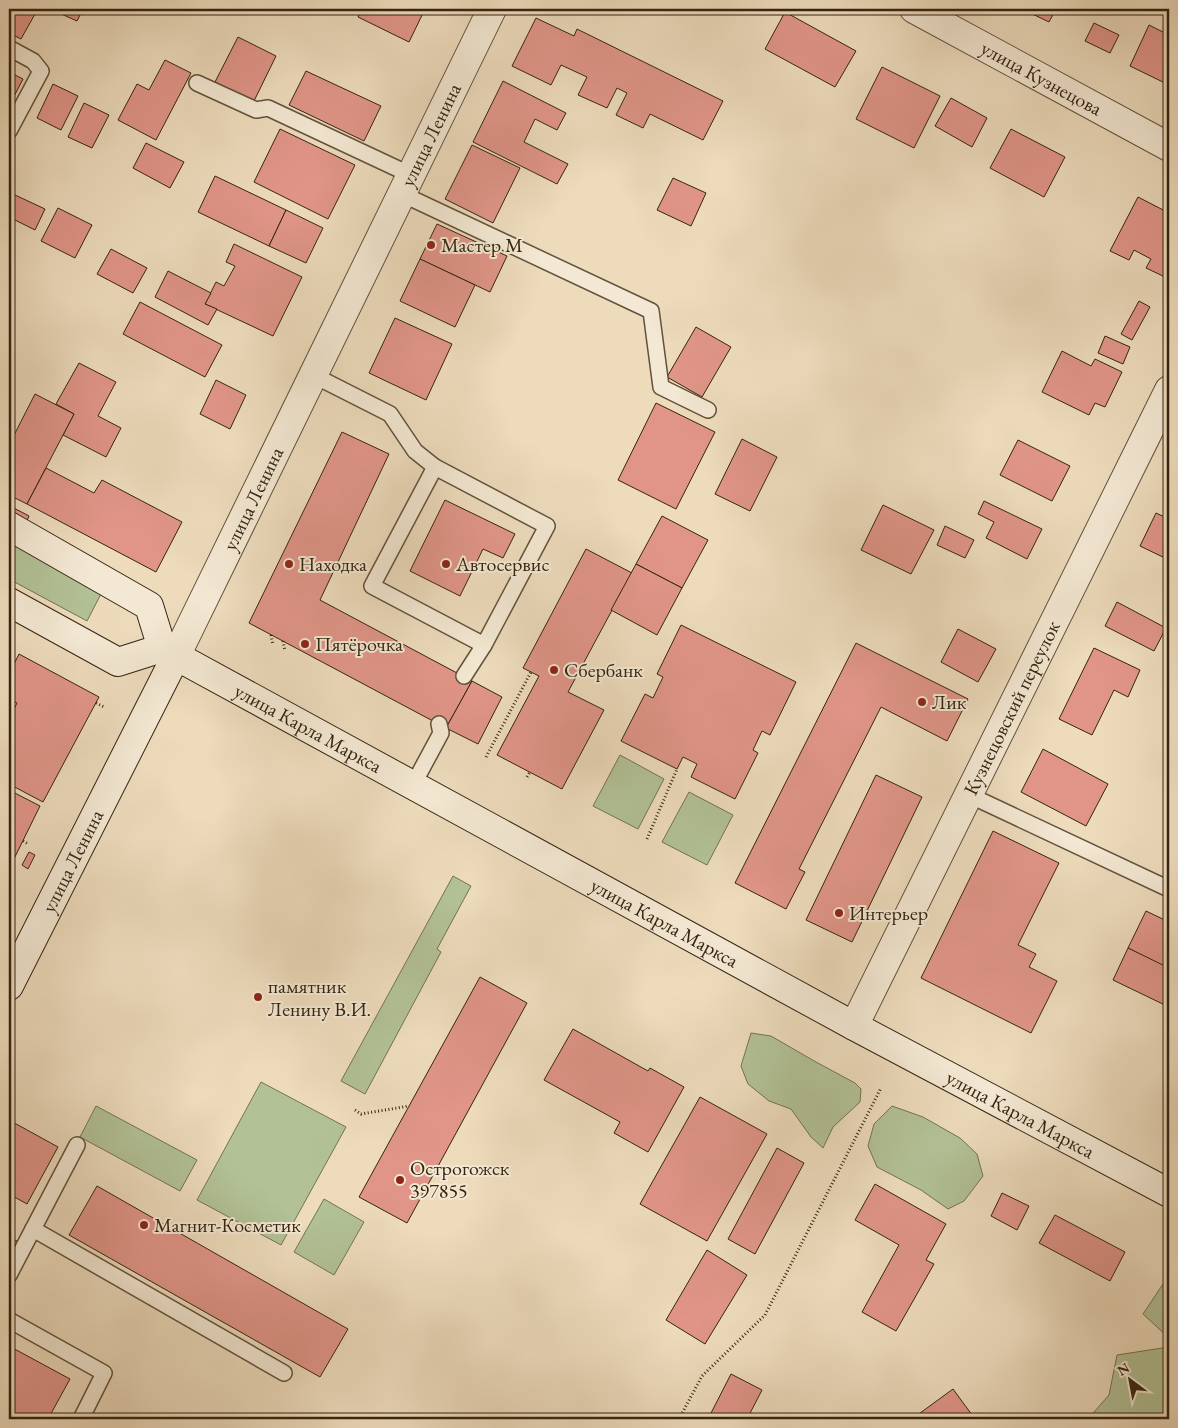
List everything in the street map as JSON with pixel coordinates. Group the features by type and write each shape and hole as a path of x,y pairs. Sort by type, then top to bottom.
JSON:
{"main road":[{"name":"улица Ленина","path":"9,986 169,652 313,375 492,9"},
{"name":"улица Кузнецова","path":"914,9 1169,147"},
{"name":"Кузнецовский переулок","path":"854,1026 1169,390"},
{"path":"9,526 149,606 169,652 118,662 9,602"},
{"name":"улица Карла Маркса","path":"169,652 854,1026 1169,1194"}],"lane":[{"path":"9,48 34,61 41,71 9,131"},
{"path":"197,83 256,110 268,108 406,184 651,311 662,387 708,410"},
{"path":"313,375 390,414 414,451 435,467 547,526 484,645 464,676"},
{"path":"435,467 372,586 484,645"},
{"path":"413,785 441,733 438,724"},
{"path":"969,795 1169,889"},
{"path":"9,1275 77,1145"},
{"path":"33,1229 284,1373"},
{"path":"9,1320 104,1373 80,1419"}],"path":[{"path":"271,635 273,645"},
{"path":"283,641 285,651"},
{"path":"486,757 531,672"},
{"path":"96,703 104,707"},
{"path":"647,839 677,769"},
{"path":"527,777 530,772"},
{"path":"23,841 28,844"},
{"path":"679,1419 702,1376 765,1315 881,1088"},
{"path":"355,1110 361,1114 409,1106"}],"green space":[{"path":"9,541 102,592 87,621 9,579"},
{"path":"620,755 664,779 638,829 593,806"},
{"path":"689,792 733,815 707,865 662,842"},
{"path":"453,876 471,886 437,949 441,952 365,1094 341,1081"},
{"path":"751,1033 771,1036 855,1083 861,1089 860,1102 833,1127 823,1148 811,1137 791,1109 769,1101 748,1084 741,1066"},
{"path":"261,1082 346,1127 281,1245 197,1200"},
{"path":"96,1106 197,1160 180,1191 80,1137"},
{"path":"892,1106 923,1117 960,1138 977,1154 983,1176 964,1201 948,1209 921,1190 877,1167 868,1146 874,1124"},
{"path":"324,1199 364,1222 334,1275 294,1252"},
{"path":"1169,1275 1169,1338 1143,1314"},
{"path":"1169,1347 1169,1419 1088,1419 1109,1395 1117,1355"}],"building":[{"path":"9,9 24,9 35,14 21,39 9,33"},
{"path":"50,9 83,9 77,21"},
{"path":"362,9 425,9 409,42 358,17"},
{"path":"1022,9 1056,9 1049,22"},
{"path":"785,12 856,51 835,87 765,49"},
{"path":"536,18 574,36 577,29 723,101 703,140 650,114 643,128 616,115 627,93 617,88 607,108 578,95 587,77 561,65 551,85 512,66"},
{"path":"1094,23 1119,35 1110,53 1085,41"},
{"path":"1149,25 1169,35 1169,85 1130,66"},
{"path":"238,37 276,56 254,101 215,82"},
{"path":"165,60 191,73 156,140 118,120 137,84 149,90"},
{"path":"882,67 940,96 914,148 856,119"},
{"path":"306,71 381,106 364,141 289,105"},
{"path":"9,72 23,79 9,106"},
{"path":"503,81 566,113 557,130 535,119 524,142 568,164 557,184 473,142"},
{"path":"53,84 78,96 61,130 37,118"},
{"path":"951,98 987,118 972,147 935,126"},
{"path":"84,103 109,115 92,148 68,137"},
{"path":"280,129 355,165 328,219 254,182"},
{"path":"1011,129 1065,157 1044,197 990,168"},
{"path":"146,143 184,162 170,188 133,168"},
{"path":"472,145 520,168 493,223 445,199"},
{"path":"215,176 286,210 269,246 198,212"},
{"path":"673,178 706,193 691,226 657,210"},
{"path":"15,195 45,209 35,230 9,217 9,208"},
{"path":"1138,197 1169,213 1169,268 1165,277 1146,268 1151,259 1134,250 1129,260 1110,251"},
{"path":"58,208 92,225 75,258 41,241"},
{"path":"286,210 323,228 306,263 269,246"},
{"path":"437,224 507,256 490,292 420,259"},
{"path":"234,244 302,277 273,336 205,304 216,282 224,286 235,266 226,262"},
{"path":"111,249 147,268 133,293 97,274"},
{"path":"420,259 475,285 455,327 400,301"},
{"path":"168,271 211,293 205,304 217,309 208,325 155,297"},
{"path":"1139,301 1150,307 1132,340 1121,334"},
{"path":"140,302 222,345 205,377 123,334"},
{"path":"395,318 452,344 426,400 369,373"},
{"path":"696,327 731,347 702,397 667,377"},
{"path":"1105,336 1130,347 1123,364 1098,353"},
{"path":"1062,351 1091,366 1095,359 1122,372 1105,407 1095,403 1089,415 1042,392"},
{"path":"79,363 116,382 98,416 121,428 106,457 63,435 74,414 56,404"},
{"path":"216,380 246,395 230,429 200,414"},
{"path":"35,394 74,414 27,504 9,495 9,445"},
{"path":"656,403 715,432 676,509 618,480"},
{"path":"9,431 14,434 9,445"},
{"path":"342,432 389,454 320,600 472,681 446,728 249,623"},
{"path":"742,439 777,457 750,511 715,494"},
{"path":"1018,440 1070,466 1052,501 1000,475"},
{"path":"46,468 94,493 102,480 182,522 156,572 27,504"},
{"path":"445,500 515,534 503,558 483,549 460,596 410,571"},
{"path":"984,501 1042,529 1027,559 986,538 994,522 978,514"},
{"path":"883,505 934,530 911,574 861,550"},
{"path":"10,506 29,516 25,525 9,516"},
{"path":"1156,513 1169,519 1169,560 1140,546"},
{"path":"662,516 708,540 682,588 636,564"},
{"path":"945,526 974,540 965,558 937,545"},
{"name":"Сбербанк","path":"586,549 632,573 568,692 604,710 562,789 497,755 539,676 523,668"},
{"path":"636,564 682,588 657,635 611,610"},
{"path":"1117,602 1166,628 1154,651 1105,626"},
{"path":"681,625 796,682 770,735 762,731 753,750 758,753 735,799 691,777 697,764 683,757 677,769 621,741 645,694 653,698 663,677 657,674"},
{"path":"958,629 996,649 978,682 941,662"},
{"path":"856,643 968,699 947,741 881,707 799,869 805,872 786,909 735,883"},
{"path":"1094,648 1140,670 1128,697 1114,690 1092,735 1059,719"},
{"path":"19,654 99,697 43,802 9,784 9,719 17,703 9,699 9,674"},
{"path":"472,681 502,697 478,744 446,728"},
{"path":"1043,749 1108,784 1086,826 1021,792"},
{"path":"876,775 922,797 852,942 806,920"},
{"path":"9,790 40,806 9,869"},
{"path":"993,831 1059,863 1018,945 1036,954 1029,967 1057,981 1031,1033 921,978"},
{"path":"29,852 35,855 28,869 22,865"},
{"path":"1146,911 1169,922 1169,969 1128,948"},
{"path":"1128,948 1169,968 1169,1007 1113,980"},
{"path":"480,977 527,1003 407,1223 359,1197"},
{"path":"573,1029 648,1071 650,1068 684,1087 648,1152 614,1133 620,1122 544,1080"},
{"path":"700,1097 767,1134 707,1241 640,1204"},
{"path":"9,1120 58,1147 27,1204 9,1194"},
{"path":"777,1148 804,1163 755,1254 728,1239"},
{"path":"875,1184 946,1224 926,1260 934,1264 896,1331 862,1312 899,1245 855,1220"},
{"path":"97,1186 348,1329 320,1377 69,1235"},
{"path":"1002,1193 1029,1206 1017,1230 991,1216"},
{"path":"1055,1215 1125,1252 1110,1281 1039,1243"},
{"path":"9,1237 19,1242 9,1263"},
{"path":"707,1250 747,1275 705,1344 666,1320"},
{"path":"9,1346 70,1379 48,1419 9,1419"},
{"path":"731,1374 762,1390 747,1419 708,1419"},
{"path":"953,1389 975,1419 912,1419"}],"place":[{"name":"Мастер М","path":"431,245"},
{"name":"Находка","path":"289,564"},
{"name":"Автосервис","path":"446,564"},
{"name":"Пятёрочка","path":"305,644"},
{"name":"Сбербанк","path":"554,670"},
{"name":"Лик","path":"922,702"},
{"name":"Интерьер","path":"839,913"},
{"name":"памятник Ленину В.И.","path":"258,997"},
{"name":"Острогожск 397855","path":"400,1180"},
{"name":"Магнит-Косметик","path":"144,1225"}]}
